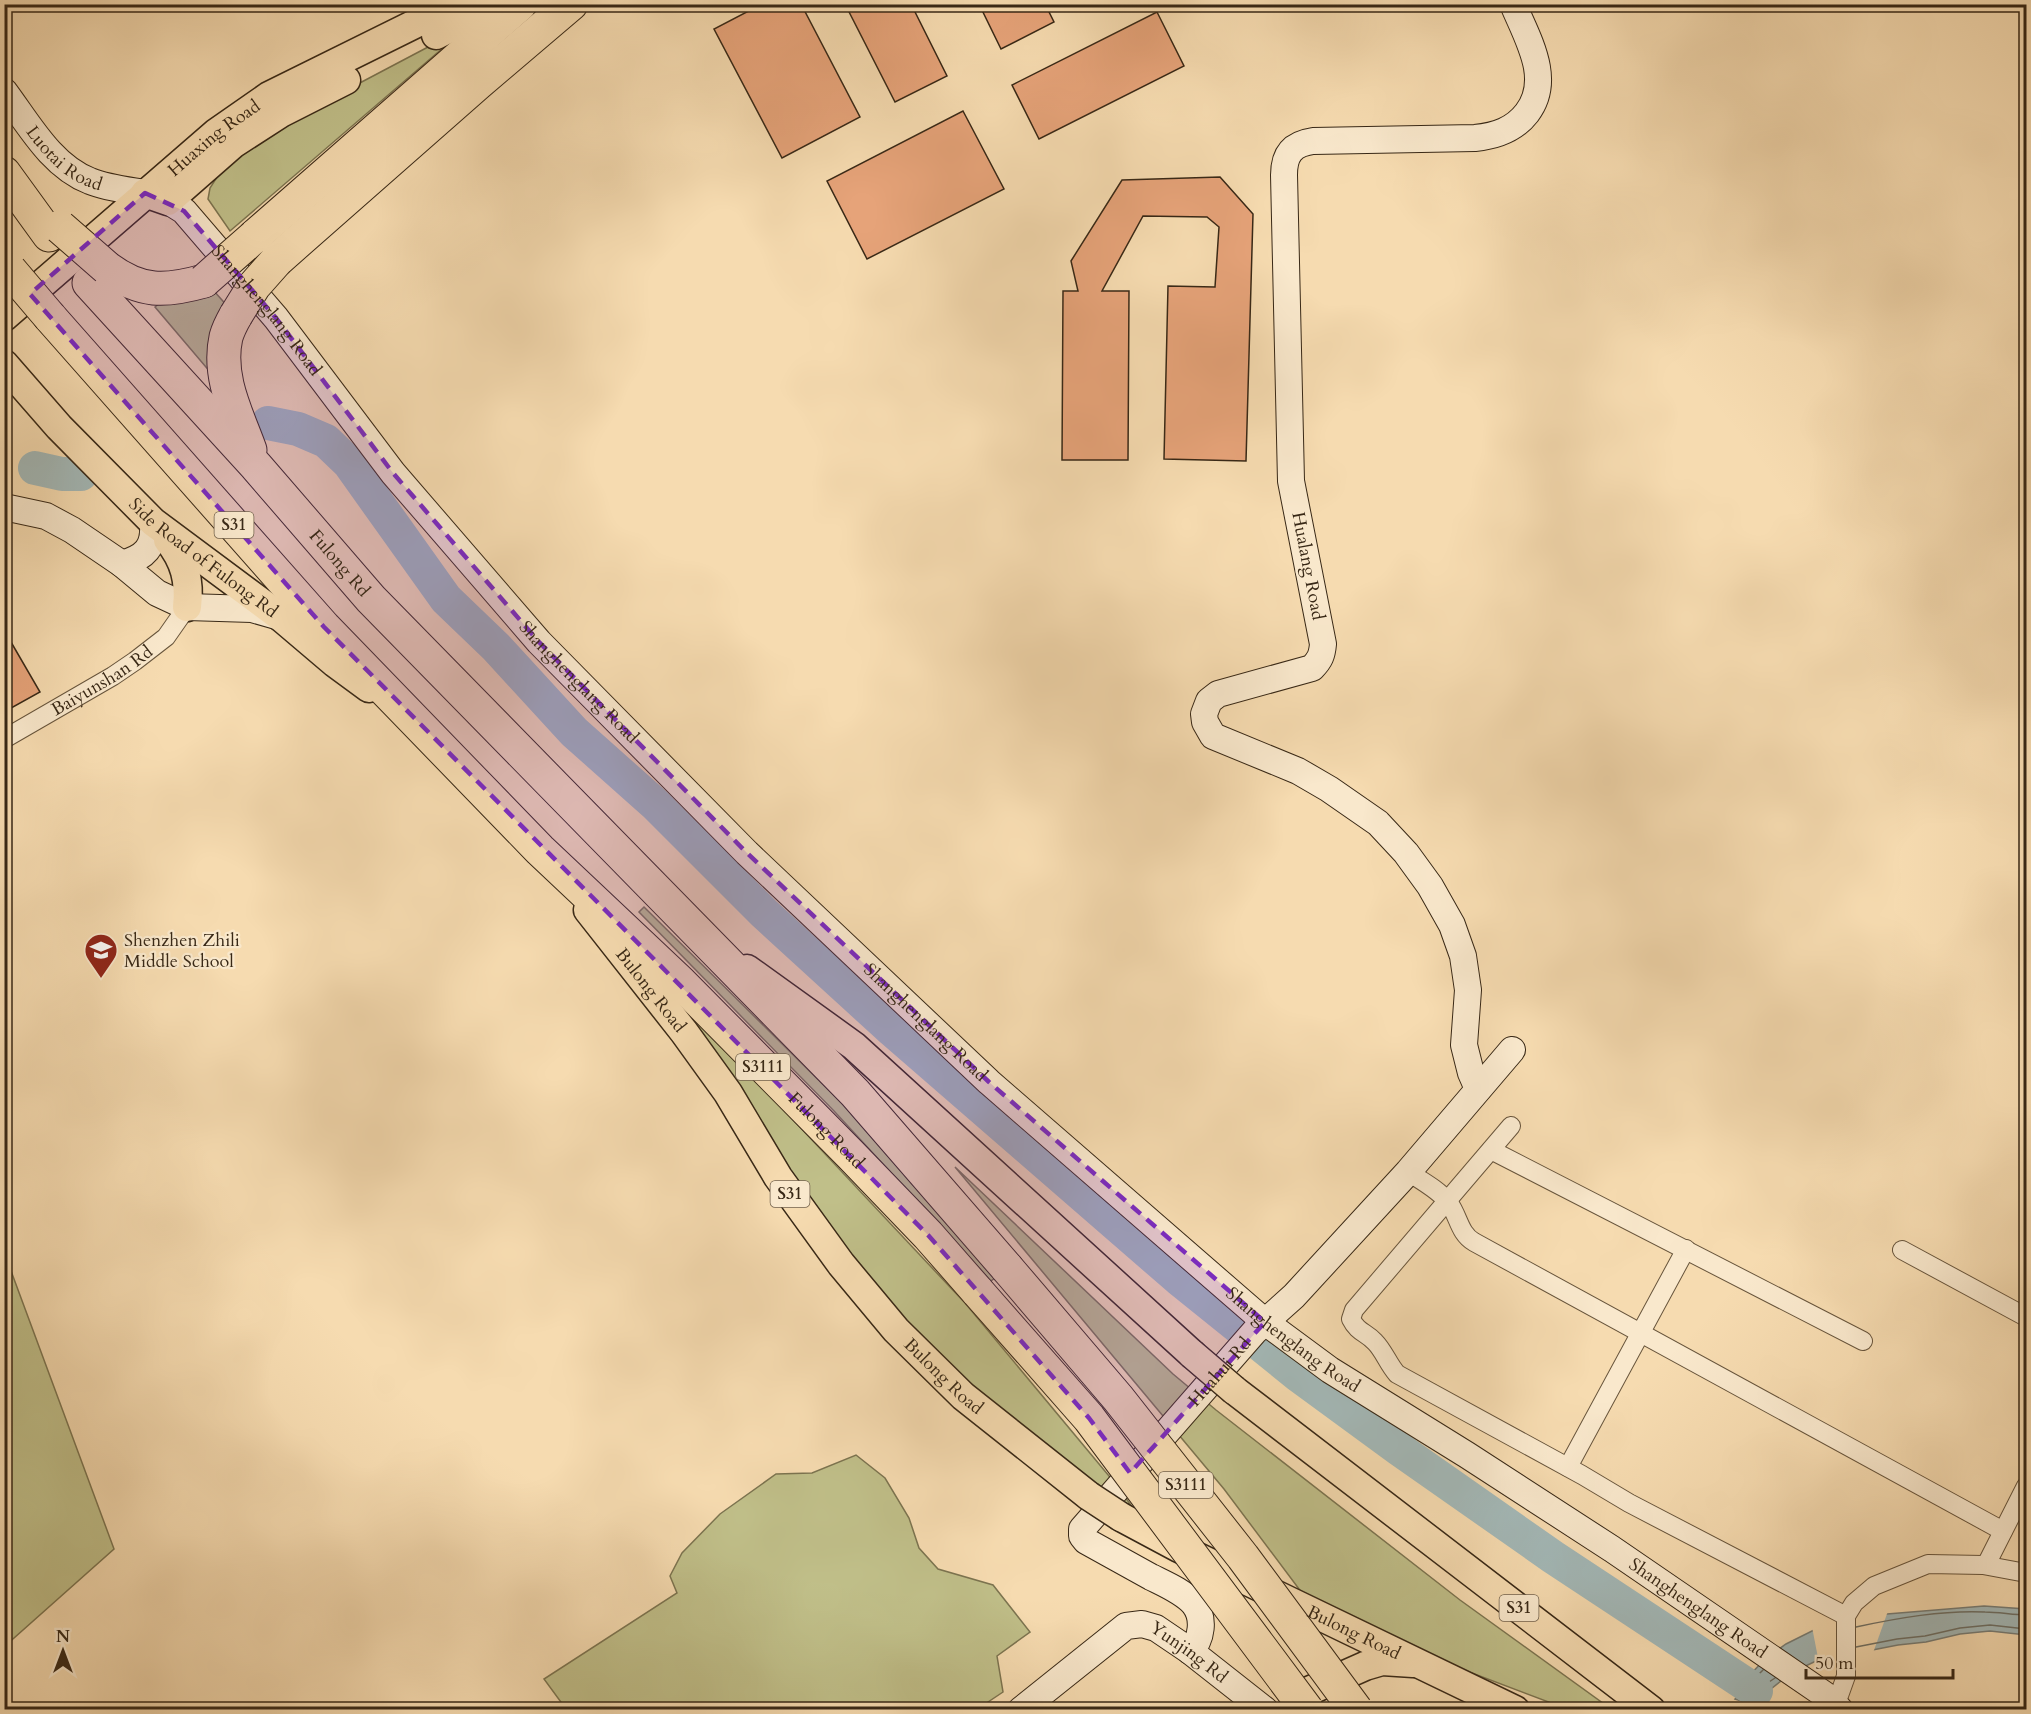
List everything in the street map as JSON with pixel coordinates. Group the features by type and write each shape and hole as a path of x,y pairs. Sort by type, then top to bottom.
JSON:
{"highway":[{"path":"98,276 119,277 158,289 176,288 204,281 520,4"},
{"path":"256,466 230,396 223,360 226,335 254,286 277,260 571,4"},
{"name":"Fulong Rd","path":"10,179 54,231 98,276 256,466 371,599 699,933"},
{"name":"S31","path":"7,267 324,627 540,850"},
{"name":"Fulong Road","path":"540,850 681,983 928,1234 1089,1418 1297,1704"},
{"name":"S3111","path":"699,933 855,1093 1118,1398 1243,1557 1356,1710"}],"main road":[{"name":"Huaxing Road","path":"157,197 216,133 269,96 455,4"},
{"name":"Huaxing Road","path":"4,317 157,197 232,144 281,113 495,4"},
{"name":"Side Road of Fulong Rd","path":"4,364 59,427 153,522 282,618 336,663 422,728"},
{"path":"153,522 182,560 188,577 187,607"},
{"name":"Bulong Road","path":"540,850 684,1032 728,1093 778,1177 841,1264 896,1330 963,1396 1089,1496 1121,1517 1179,1548 1515,1710"},
{"name":"S31","path":"699,933 854,1047 1234,1390 1651,1710"},
{"path":"1297,1704 1310,1671 1312,1634 1312,1627 1300,1606"},
{"path":"1297,1704 1365,1666 1382,1661 1421,1663"}],"street":[{"name":"Hualang Road","path":"1479,1089 1471,1073 1464,1045 1468,990 1462,956 1452,925 1430,886 1406,853 1378,823 1329,789 1298,771 1213,736 1205,722 1204,714 1209,701 1218,694 1312,668 1320,661 1322,653 1323,644 1291,481 1284,175 1286,157 1295,146 1313,141 1475,138 1498,135 1517,124 1531,109 1538,92 1538,67 1513,4"},
{"name":"Luotai Road","path":"4,91 54,156 69,169 90,181 157,197"},
{"name":"Shanghenglang Road","path":"157,197 184,211 276,318 393,473 539,642 747,853 1254,1332 1329,1370 1477,1462 1593,1537 1758,1649 1838,1707"},
{"path":"4,507 46,516 72,530 122,564 157,593 187,607 252,609 282,618"},
{"path":"122,564 137,559 146,552 154,534 153,522"},
{"name":"Baiyunshan Rd","path":"4,739 113,676 144,655 166,637 187,607"},
{"name":"Huahui Rd","path":"1190,1651 1197,1643 1201,1632 1200,1616 1194,1605 1172,1588 1086,1541 1082,1533 1084,1526 1254,1332 1294,1296 1408,1172 1512,1050"},
{"path":"1511,1126 1354,1310 1351,1319 1356,1329 1374,1340 1397,1374 1568,1467 1629,1503 1846,1616"},
{"path":"1491,1150 1863,1341"},
{"path":"1408,1172 1448,1200 1467,1238 2003,1531"},
{"path":"1568,1467 1686,1249"},
{"path":"1902,1250 2026,1317"},
{"path":"1986,1565 2026,1486"},
{"path":"1838,1707 1846,1676 1846,1616 1854,1603 1874,1586 1928,1564 1986,1565 2026,1573"},
{"name":"Yunjing Rd","path":"1021,1710 1126,1626 1142,1624 1156,1628 1190,1651 1265,1710"}],"highlighted area":[{"path":"145,193 184,211 276,318 393,473 539,642 747,853 989,1082 1265,1322 1130,1473 1089,1418 928,1235 324,627 30,294"}],"shaded area":[{"path":"447,37 451,41 230,231 208,199 210,188 217,177 248,148 301,114"},
{"path":"213,290 230,309 211,373 155,307 163,300"},
{"path":"644,907 878,1139 1002,1272 991,1281 834,1111 639,912"},
{"path":"641,964 735,1058 965,1303 1133,1508 1097,1485 972,1387 891,1307 809,1207"},
{"path":"955,1167 1173,1374 1216,1410 1460,1600 1611,1709 1567,1709 1435,1659 1323,1621 1224,1489"},
{"path":"4,1252 114,1549 5,1646 4,1646"},
{"path":"856,1455 885,1478 909,1518 919,1548 938,1569 993,1585 1030,1632 997,1656 1003,1692 976,1710 566,1709 544,1679 677,1593 670,1576 682,1553 720,1514 776,1474 812,1473"}],"water":[{"path":"1984,1606 2026,1609 2026,1635 1990,1631 1960,1634 1816,1661 1791,1673 1771,1689 1758,1706 1735,1699 1743,1689 1748,1677 1765,1659 1786,1644 1816,1629 1887,1614"}],"pier":[{"path":"1888,1611 1873,1653 1819,1663 1812,1627"}],"building":[{"path":"762,4 801,4 860,117 782,158 714,29"},
{"path":"845,4 911,4 947,76 895,102"},
{"path":"979,4 1045,4 1054,22 1001,49"},
{"path":"1157,12 1184,66 1039,139 1012,85"},
{"path":"963,111 1004,189 867,259 827,181"},
{"path":"1220,177 1253,214 1246,461 1164,459 1168,286 1215,287 1219,227 1207,217 1143,216 1102,291 1129,291 1128,460 1062,460 1063,291 1078,291 1071,261 1122,180"},
{"path":"4,630 40,692 4,712"}],"waterway":[{"path":"268,423 298,429 326,441 349,463 446,599 496,647 574,732 655,804 764,913 892,1030 1179,1279 1298,1375 1399,1449 1553,1557 1756,1691"},
{"path":"35,468 62,474 81,474"}],"place":[{"name":"Shenzhen Zhili Middle School","path":"101,979"}]}
